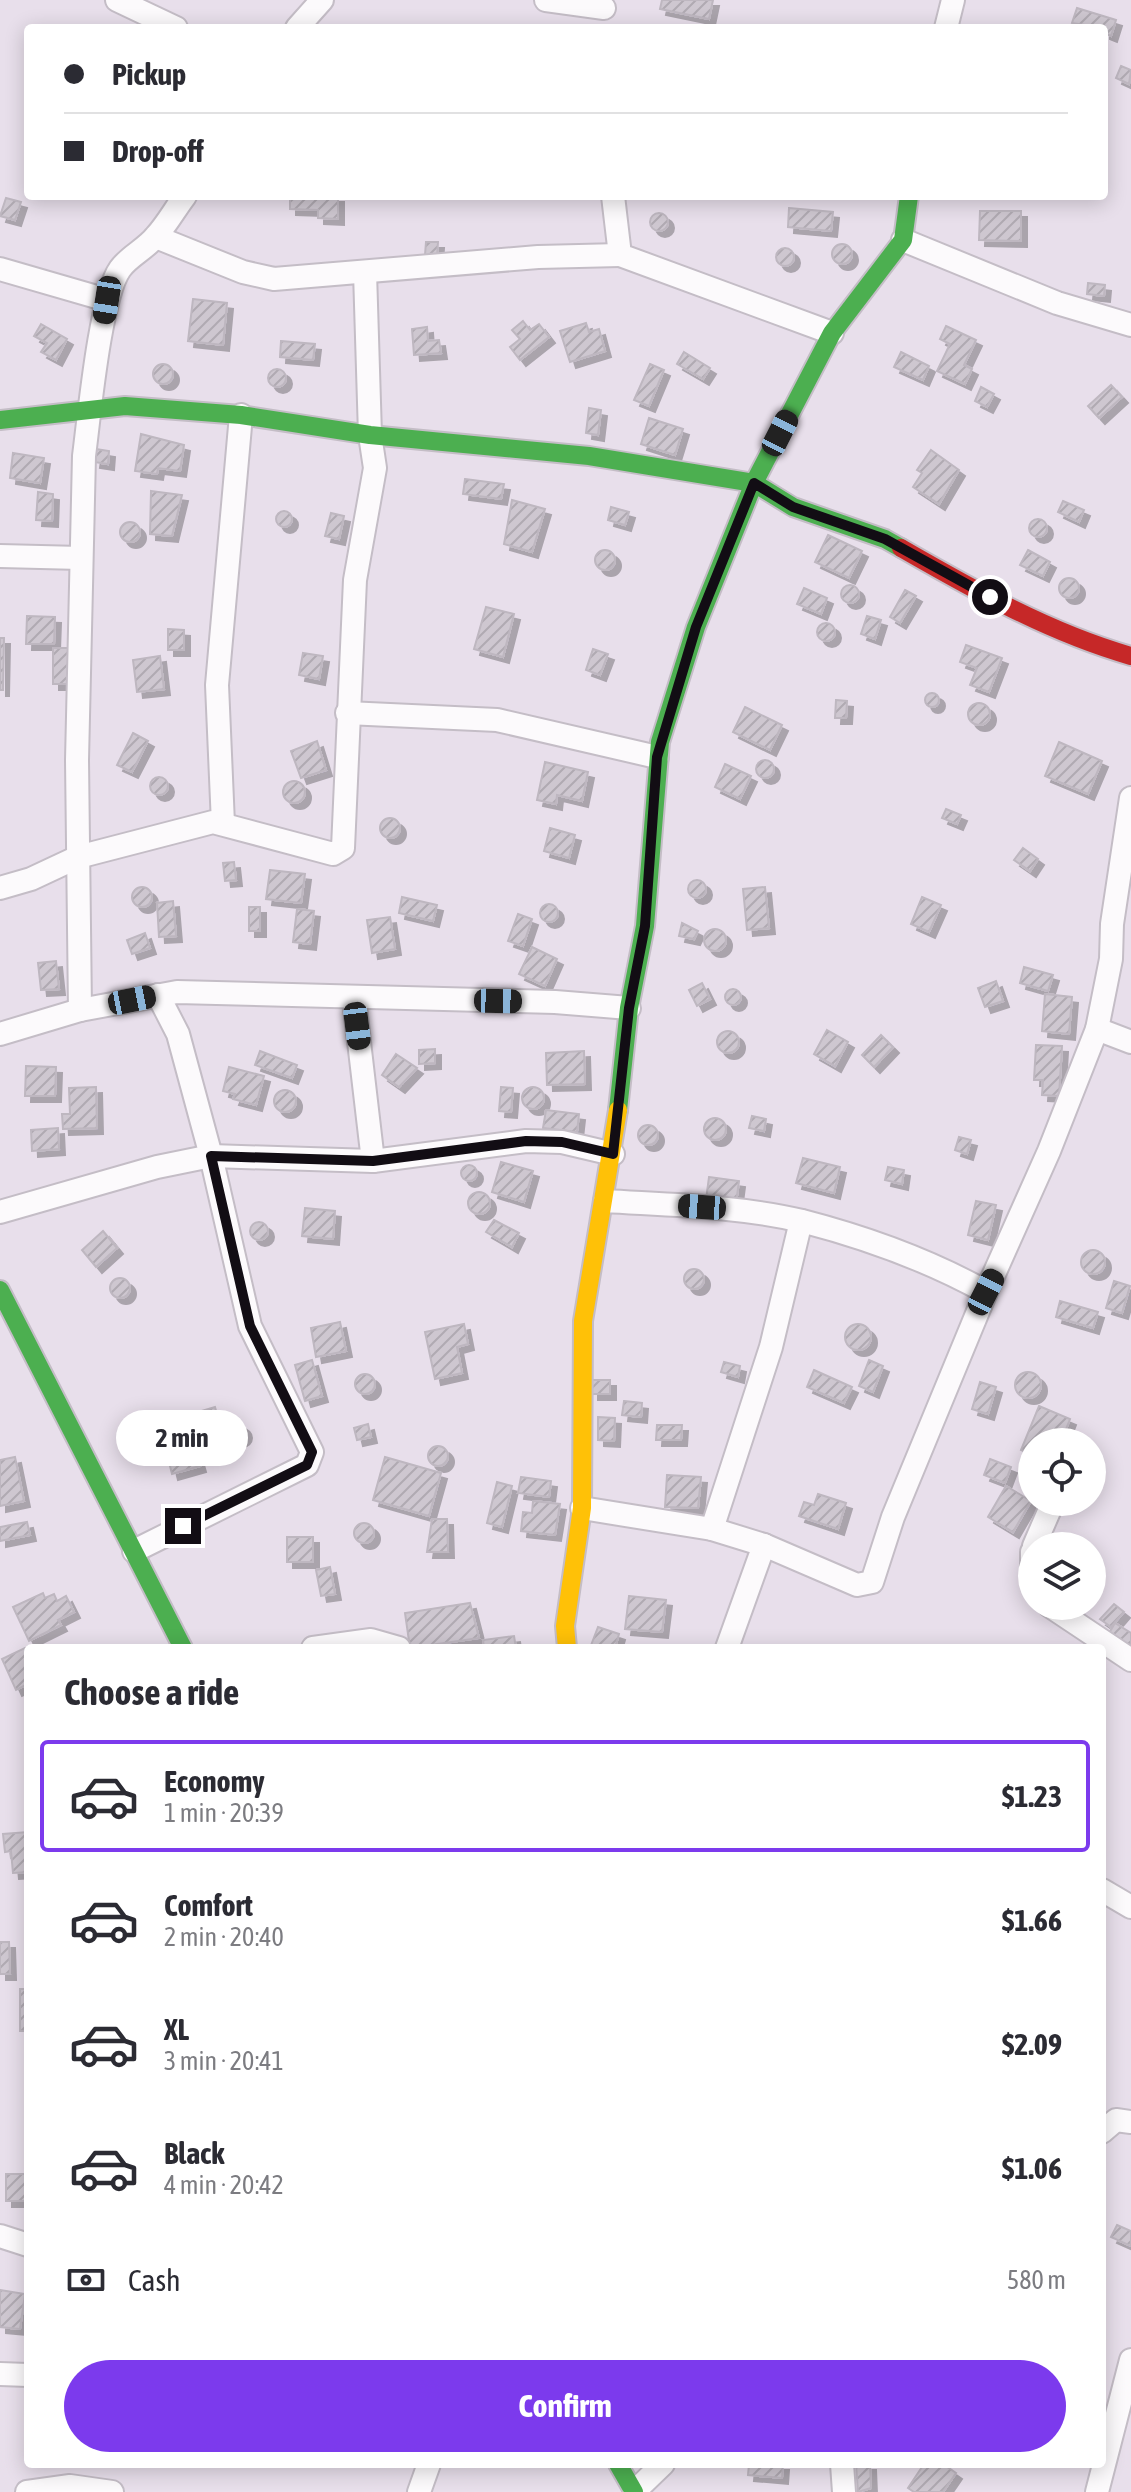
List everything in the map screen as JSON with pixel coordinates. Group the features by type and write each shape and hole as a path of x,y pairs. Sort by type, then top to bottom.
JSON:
{"street":[{"path":"117,0 168,24"},
{"path":"301,24 322,0"},
{"path":"546,0 604,12"},
{"path":"947,24 953,0"},
{"path":"80,1010 81,558 84,456 89,411 107,300 119,270 156,237 182,200"},
{"path":"613,200 620,255"},
{"path":"567,1644 565,1626 582,1508 583,1321 613,1154 629,1008 645,926 657,757 696,627 754,483 832,333 903,240 908,200"},
{"path":"156,237 256,277 274,279 538,257 620,255 832,333"},
{"path":"903,240 1057,303 1131,325"},
{"path":"0,269 107,300"},
{"path":"0,888 31,879 78,857 201,825 223,824 333,854 340,852 345,845 347,713 355,580 375,480 370,435 365,272"},
{"path":"0,420 125,406 241,415 370,435 577,455 754,483 793,507 885,539 962,583 1086,643 1131,656"},
{"path":"223,824 217,685 241,415"},
{"path":"0,556 81,558"},
{"path":"347,713 497,720 657,757"},
{"path":"582,1508 712,1529 764,1545 857,1585 872,1582 893,1517 986,1292 1049,1151 1097,1029 1111,959 1112,924 1131,798"},
{"path":"0,1034 80,1010 158,995 555,1002 629,1008"},
{"path":"134,1551 307,1465 312,1456 311,1448 250,1326 211,1156 178,1034 158,995"},
{"path":"354,999 373,1161"},
{"path":"1097,1029 1131,1042"},
{"path":"0,1212 157,1167 211,1156 373,1161 526,1141 562,1142 613,1154"},
{"path":"605,1201 702,1207 801,1221 934,1266 986,1292"},
{"path":"712,1529 771,1347 801,1221"},
{"path":"0,1290 181,1644"},
{"path":"728,1644 764,1545"},
{"path":"1071,1620 1131,1660"},
{"path":"342,1644 371,1640 385,1644"},
{"path":"1106,1892 1131,1907"},
{"path":"1106,2129 1116,2120 1131,2122"},
{"path":"0,2236 24,2244"},
{"path":"1106,2457 1131,2360"},
{"path":"0,2374 24,2375"},
{"path":"419,2492 428,2468"},
{"path":"620,2468 634,2492 659,2468"},
{"path":"842,2468 844,2492"},
{"path":"1097,2492 1103,2468"},
{"path":"27,2492 70,2486 112,2492"}],"building":[{"path":"662,0 713,0 709,19 660,9"},
{"path":"1077,8 1116,20 1111,36 1108,35 1108,24 1072,23"},
{"path":"1121,66 1131,70 1129,84 1116,78"},
{"path":"6,198 21,202 15,220 0,216"},
{"path":"290,200 338,200 338,219 318,218 318,210 290,209"},
{"path":"789,208 833,212 831,231 788,227"},
{"path":"980,211 1021,211 1021,241 979,240"},
{"path":"659,213 668,222 659,231 650,222"},
{"path":"426,242 438,242 437,256 425,255"},
{"path":"842,244 849,247 852,254 849,261 842,264 835,261 832,254 835,247"},
{"path":"785,248 794,257 785,266 776,257"},
{"path":"1088,283 1105,285 1104,296 1087,294"},
{"path":"193,299 227,303 223,345 188,341"},
{"path":"523,321 530,330 539,324 549,337 520,360 510,347 520,339 512,330"},
{"path":"586,323 589,332 599,329 605,351 570,362 560,331"},
{"path":"41,324 67,339 56,360 41,352 47,343 34,336"},
{"path":"946,326 976,340 964,365 972,369 965,384 937,371 950,344 940,339"},
{"path":"427,327 428,341 439,340 441,353 414,355 412,329"},
{"path":"281,341 315,344 313,360 280,357"},
{"path":"684,352 710,368 703,379 677,364"},
{"path":"901,352 929,366 923,380 894,367"},
{"path":"163,364 170,367 173,374 170,381 163,384 156,381 153,374 156,367"},
{"path":"650,364 664,370 649,406 634,400"},
{"path":"277,369 286,378 277,387 268,378"},
{"path":"1111,385 1122,397 1099,418 1088,406"},
{"path":"981,387 994,394 987,407 975,401"},
{"path":"589,408 601,410 598,435 586,433"},
{"path":"649,418 683,429 675,455 641,444"},
{"path":"141,434 184,445 180,471 158,468 157,474 135,471"},
{"path":"96,449 109,451 108,464 94,462"},
{"path":"931,450 959,470 939,504 913,487 922,473 917,470"},
{"path":"13,453 44,458 40,483 10,478"},
{"path":"465,479 504,484 501,499 463,494"},
{"path":"151,491 182,495 172,536 150,534"},
{"path":"38,492 53,494 52,521 36,520"},
{"path":"512,500 545,509 532,552 504,544"},
{"path":"1063,501 1084,510 1079,522 1058,512"},
{"path":"611,507 629,512 625,525 608,520"},
{"path":"284,511 292,519 284,527 276,519"},
{"path":"331,513 344,516 339,539 325,536"},
{"path":"1038,519 1047,528 1038,537 1029,528"},
{"path":"126,522 134,522 140,532 134,542 126,542 120,536 120,528"},
{"path":"828,535 862,551 849,578 815,562"},
{"path":"605,550 612,553 615,560 612,567 605,570 598,567 595,560 598,553"},
{"path":"1028,550 1050,562 1043,576 1020,565"},
{"path":"1069,578 1076,581 1079,588 1076,595 1069,598 1062,595 1059,588 1062,581"},
{"path":"846,585 854,585 859,594 857,601 846,603 841,598 841,590"},
{"path":"804,588 827,598 821,614 797,604"},
{"path":"905,590 916,596 900,623 890,617"},
{"path":"486,607 514,614 503,657 474,649"},
{"path":"27,616 55,617 54,644 26,644"},
{"path":"867,616 881,620 875,639 861,634"},
{"path":"822,623 830,623 835,632 833,639 822,641 817,636 817,628"},
{"path":"168,629 184,630 184,650 168,650"},
{"path":"0,638 4,638 3,690 0,690"},
{"path":"966,645 1002,658 989,692 970,685 977,668 960,662"},
{"path":"53,648 72,648 71,684 53,684"},
{"path":"593,649 608,654 600,675 586,670"},
{"path":"303,653 323,656 319,679 299,675"},
{"path":"160,656 164,689 137,692 133,660"},
{"path":"932,693 939,700 932,707 925,700"},
{"path":"836,700 847,701 846,718 835,718"},
{"path":"979,703 987,706 990,714 987,722 979,725 971,722 968,714 971,706"},
{"path":"745,707 782,725 770,750 733,732"},
{"path":"133,733 148,741 132,772 117,765"},
{"path":"317,741 326,770 301,778 291,751"},
{"path":"1059,742 1102,761 1088,794 1045,776"},
{"path":"761,760 769,760 774,769 772,776 761,778 756,773 756,765"},
{"path":"545,762 588,772 582,801 557,795 556,804 537,800"},
{"path":"725,764 751,776 740,799 715,787"},
{"path":"159,777 168,786 159,795 150,786"},
{"path":"294,781 302,784 305,792 302,800 294,803 286,800 283,792 286,784"},
{"path":"946,809 961,815 957,824 942,818"},
{"path":"390,818 397,821 400,828 397,835 390,838 383,835 380,828 383,821"},
{"path":"550,828 575,835 569,858 544,851"},
{"path":"1023,848 1038,859 1030,871 1014,860"},
{"path":"234,862 236,880 225,881 223,863"},
{"path":"270,870 305,874 301,903 266,899"},
{"path":"697,880 706,889 697,898 688,889"},
{"path":"142,887 149,890 152,897 149,904 142,907 135,904 132,897 135,890"},
{"path":"765,887 769,928 747,930 743,889"},
{"path":"402,897 437,905 433,921 399,913"},
{"path":"922,897 941,905 929,932 911,924"},
{"path":"173,901 176,936 159,937 157,903"},
{"path":"549,904 558,913 549,922 540,913"},
{"path":"249,907 260,907 260,931 249,931"},
{"path":"297,909 314,911 310,944 293,942"},
{"path":"518,914 532,919 523,946 508,941"},
{"path":"390,917 395,949 372,953 367,920"},
{"path":"682,923 698,931 694,939 679,936"},
{"path":"715,929 723,932 726,940 723,948 715,951 707,948 704,940 707,932"},
{"path":"145,933 150,948 132,954 127,940"},
{"path":"532,947 557,959 545,986 519,974"},
{"path":"56,961 59,989 41,990 38,963"},
{"path":"1024,967 1053,975 1048,991 1020,983"},
{"path":"996,981 1003,1001 985,1007 978,988"},
{"path":"702,983 710,999 697,1006 689,990"},
{"path":"730,989 736,989 741,997 739,1003 730,1005 725,1000 725,994"},
{"path":"1045,994 1072,997 1069,1034 1042,1031"},
{"path":"827,1030 848,1042 835,1066 814,1054"},
{"path":"728,1031 739,1042 728,1053 717,1042"},
{"path":"881,1035 893,1047 874,1067 862,1055"},
{"path":"1036,1045 1062,1046 1059,1096 1042,1095 1043,1080 1034,1080"},
{"path":"435,1049 435,1063 419,1064 419,1050"},
{"path":"260,1051 297,1065 292,1078 255,1065"},
{"path":"584,1051 585,1084 547,1085 546,1053"},
{"path":"396,1054 417,1068 399,1087 382,1075"},
{"path":"26,1066 56,1067 55,1096 25,1096"},
{"path":"229,1067 264,1076 256,1105 233,1099 235,1094 223,1091"},
{"path":"96,1087 97,1128 63,1129 62,1114 70,1114 69,1088"},
{"path":"501,1087 513,1088 511,1112 499,1111"},
{"path":"533,1087 541,1090 544,1098 541,1106 533,1109 525,1106 522,1098 525,1090"},
{"path":"285,1090 293,1093 296,1101 293,1109 285,1112 277,1109 274,1101 277,1093"},
{"path":"546,1110 579,1114 577,1132 543,1128"},
{"path":"752,1116 766,1119 764,1131 749,1128"},
{"path":"715,1118 723,1121 726,1129 723,1137 715,1140 707,1137 704,1129 707,1121"},
{"path":"648,1125 655,1128 658,1135 655,1142 648,1145 641,1142 638,1135 641,1128"},
{"path":"58,1128 59,1149 32,1151 31,1130"},
{"path":"959,1137 971,1140 967,1154 955,1150"},
{"path":"803,1158 840,1167 834,1193 796,1183"},
{"path":"501,1162 533,1171 524,1202 492,1192"},
{"path":"469,1165 475,1167 475,1179 469,1181 463,1179 461,1173 463,1167"},
{"path":"888,1167 904,1170 902,1184 885,1180"},
{"path":"709,1177 739,1181 735,1211 705,1207"},
{"path":"479,1192 490,1203 479,1214 468,1203"},
{"path":"976,1201 996,1205 988,1240 968,1235"},
{"path":"305,1208 335,1211 333,1239 302,1236"},
{"path":"494,1220 519,1233 512,1247 486,1232"},
{"path":"259,1222 268,1231 259,1240 250,1231"},
{"path":"103,1231 117,1248 96,1267 82,1250"},
{"path":"1093,1250 1104,1257 1105,1262 1098,1273 1093,1274 1082,1267 1081,1262 1088,1251"},
{"path":"694,1269 701,1272 704,1279 701,1286 694,1289 687,1286 684,1279 687,1272"},
{"path":"120,1278 127,1281 130,1288 127,1295 120,1298 113,1295 110,1288 113,1281"},
{"path":"1114,1281 1130,1286 1122,1313 1106,1308"},
{"path":"1060,1301 1098,1312 1093,1328 1056,1317"},
{"path":"340,1322 346,1351 316,1357 311,1328"},
{"path":"464,1324 468,1344 457,1347 462,1373 435,1379 425,1332"},
{"path":"858,1324 867,1328 871,1337 867,1346 858,1350 849,1346 845,1337 849,1328"},
{"path":"312,1360 322,1396 305,1401 295,1365"},
{"path":"869,1360 883,1366 873,1392 859,1386"},
{"path":"724,1362 740,1366 738,1377 721,1372"},
{"path":"814,1370 852,1387 844,1403 807,1387"},
{"path":"1028,1372 1037,1376 1041,1385 1037,1394 1028,1398 1019,1394 1015,1385 1019,1376"},
{"path":"365,1374 372,1377 375,1384 372,1391 365,1394 358,1391 355,1384 358,1377"},
{"path":"592,1380 610,1380 610,1394 592,1394"},
{"path":"980,1382 996,1387 988,1414 972,1409"},
{"path":"624,1401 642,1403 641,1417 622,1415"},
{"path":"1039,1406 1070,1419 1066,1428 1030,1428"},
{"path":"215,1407 219,1422 199,1428 195,1413"},
{"path":"598,1417 615,1418 614,1441 598,1440"},
{"path":"237,1423 246,1432 237,1441 228,1432"},
{"path":"368,1424 371,1437 357,1440 354,1428"},
{"path":"657,1425 682,1425 681,1440 656,1440"},
{"path":"192,1438 200,1466 172,1474 165,1446"},
{"path":"438,1446 445,1449 448,1456 445,1463 438,1466 431,1463 428,1456 431,1449"},
{"path":"15,1457 24,1501 0,1506 0,1460"},
{"path":"385,1457 441,1473 429,1516 373,1500"},
{"path":"990,1459 1011,1467 1005,1483 984,1475"},
{"path":"667,1475 701,1477 698,1508 665,1507"},
{"path":"521,1477 551,1481 549,1497 518,1493"},
{"path":"497,1482 512,1486 502,1527 487,1523"},
{"path":"1006,1486 1018,1493 1018,1516 1022,1516 1013,1532 988,1517"},
{"path":"818,1494 846,1503 838,1529 799,1516 804,1502 814,1505"},
{"path":"533,1501 560,1504 555,1535 521,1531 523,1512 532,1513"},
{"path":"432,1519 447,1519 448,1552 427,1552"},
{"path":"27,1522 30,1535 0,1541 0,1527"},
{"path":"364,1523 371,1526 374,1533 371,1540 364,1543 357,1540 354,1533 357,1526"},
{"path":"287,1537 313,1537 313,1562 287,1562"},
{"path":"330,1567 335,1594 321,1596 316,1570"},
{"path":"43,1593 45,1598 54,1594 57,1601 66,1596 74,1612 58,1620 61,1625 29,1641 13,1607"},
{"path":"629,1596 666,1600 662,1632 625,1629"},
{"path":"470,1603 479,1638 438,1644 409,1644 405,1613"},
{"path":"1114,1604 1124,1612 1111,1627 1101,1620 1106,1620 1106,1613"},
{"path":"1115,1623 1131,1633 1131,1655 1105,1640"},
{"path":"598,1627 619,1634 616,1644 592,1644"},
{"path":"514,1636 515,1644 484,1644 483,1640"},
{"path":"24,1648 24,1686 16,1690 2,1659"},
{"path":"24,1832 24,1872 13,1873 11,1851 5,1852 3,1834"},
{"path":"0,1942 9,1942 10,1974 0,1974"},
{"path":"20,1989 24,1989 24,2031 20,2031"},
{"path":"6,2174 24,2174 24,2201 6,2201"},
{"path":"1117,2225 1131,2231 1131,2246 1111,2237"},
{"path":"0,2290 24,2294 20,2329 0,2327"},
{"path":"749,2468 783,2468 782,2478 748,2475"},
{"path":"856,2468 870,2468 871,2488 858,2492"},
{"path":"921,2468 949,2468 956,2473 943,2492 914,2492 908,2488"}],"traffic: fast":[{"path":"618,1110 629,1008 645,926 660,742 696,627 754,483 832,333 903,240 908,200"},
{"path":"0,420 125,406 241,415 370,435 589,456 754,483 793,507 885,539 901,548"},
{"path":"0,1290 181,1644"},
{"path":"620,2468 634,2492"}],"traffic: slow":[{"path":"567,1644 565,1626 582,1508 583,1321 618,1110"}],"traffic: jam":[{"path":"901,548 984,595 1042,623 1131,656"}],"route":[{"path":"183,1526 307,1465 312,1452 250,1326 211,1156 373,1161 526,1141 562,1142 613,1154 629,1008 645,926 660,742 696,627 754,483 793,507 885,539 990,597"}]}
